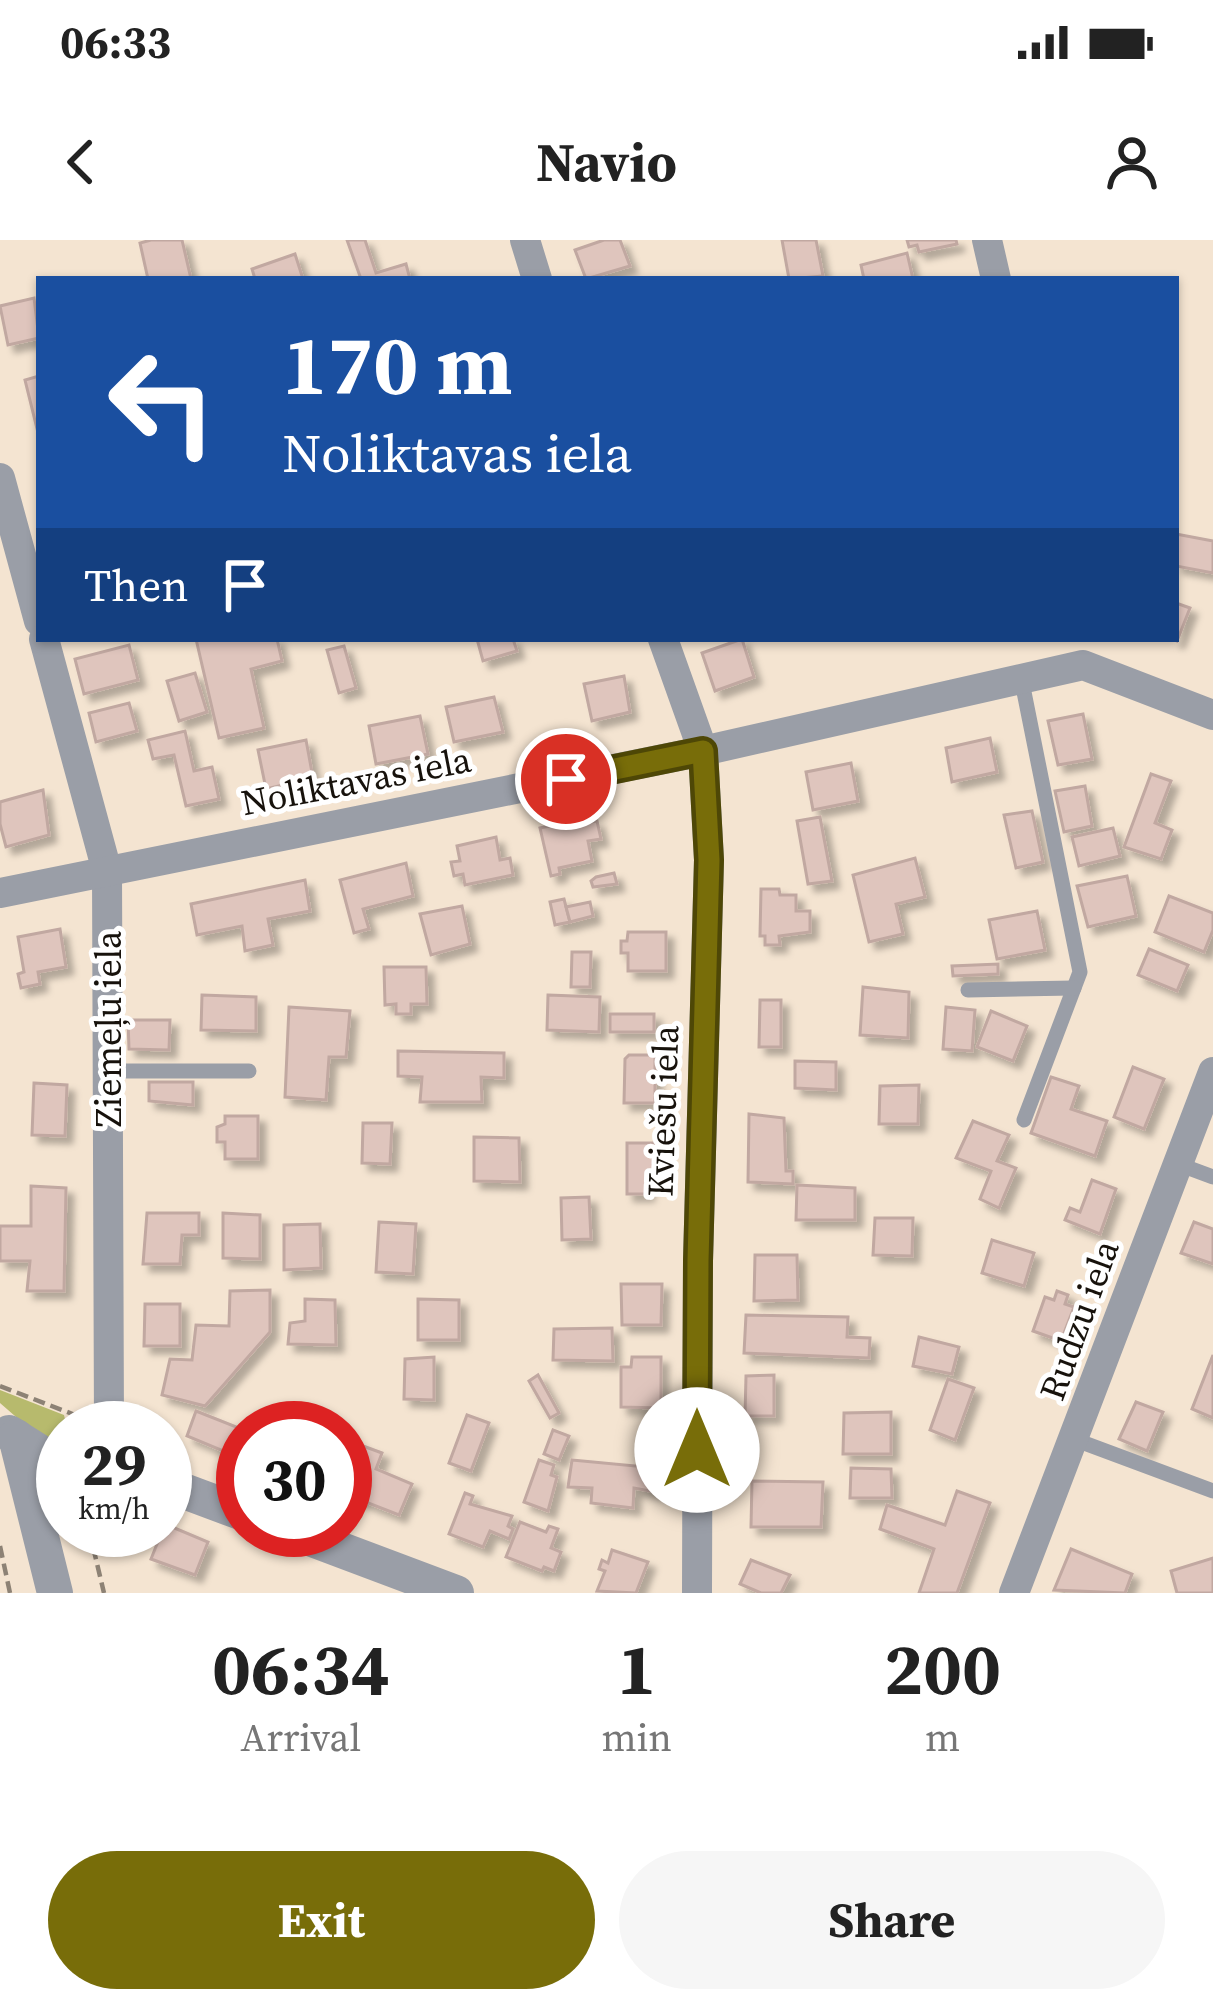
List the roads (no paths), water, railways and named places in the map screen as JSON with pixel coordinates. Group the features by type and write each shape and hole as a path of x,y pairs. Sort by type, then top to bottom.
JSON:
{"street":[{"path":"525,240 537,276"},
{"path":"987,240 995,276"},
{"path":"2,498 36,611"},
{"name":"Ziemeļu iela","path":"45,642 107,871 109,1401"},
{"name":"Kviešu iela","path":"664,642 703,751 709,860 698,1261 697,1593"},
{"name":"Noliktavas iela","path":"0,893 703,751 1021,677 1080,652 1213,715"},
{"name":"Rudzu iela","path":"1014,1593 1213,1072"},
{"path":"8,1432 36,1450"},
{"path":"8,1432 55,1593"},
{"path":"360,1557 456,1593"}],"lane":[{"path":"1021,677 1080,972 1024,1120"},
{"path":"968,990 1074,988"},
{"path":"108,1071 248,1071"},
{"path":"1178,1164 1213,1177"},
{"path":"1076,1440 1213,1491"}]}
